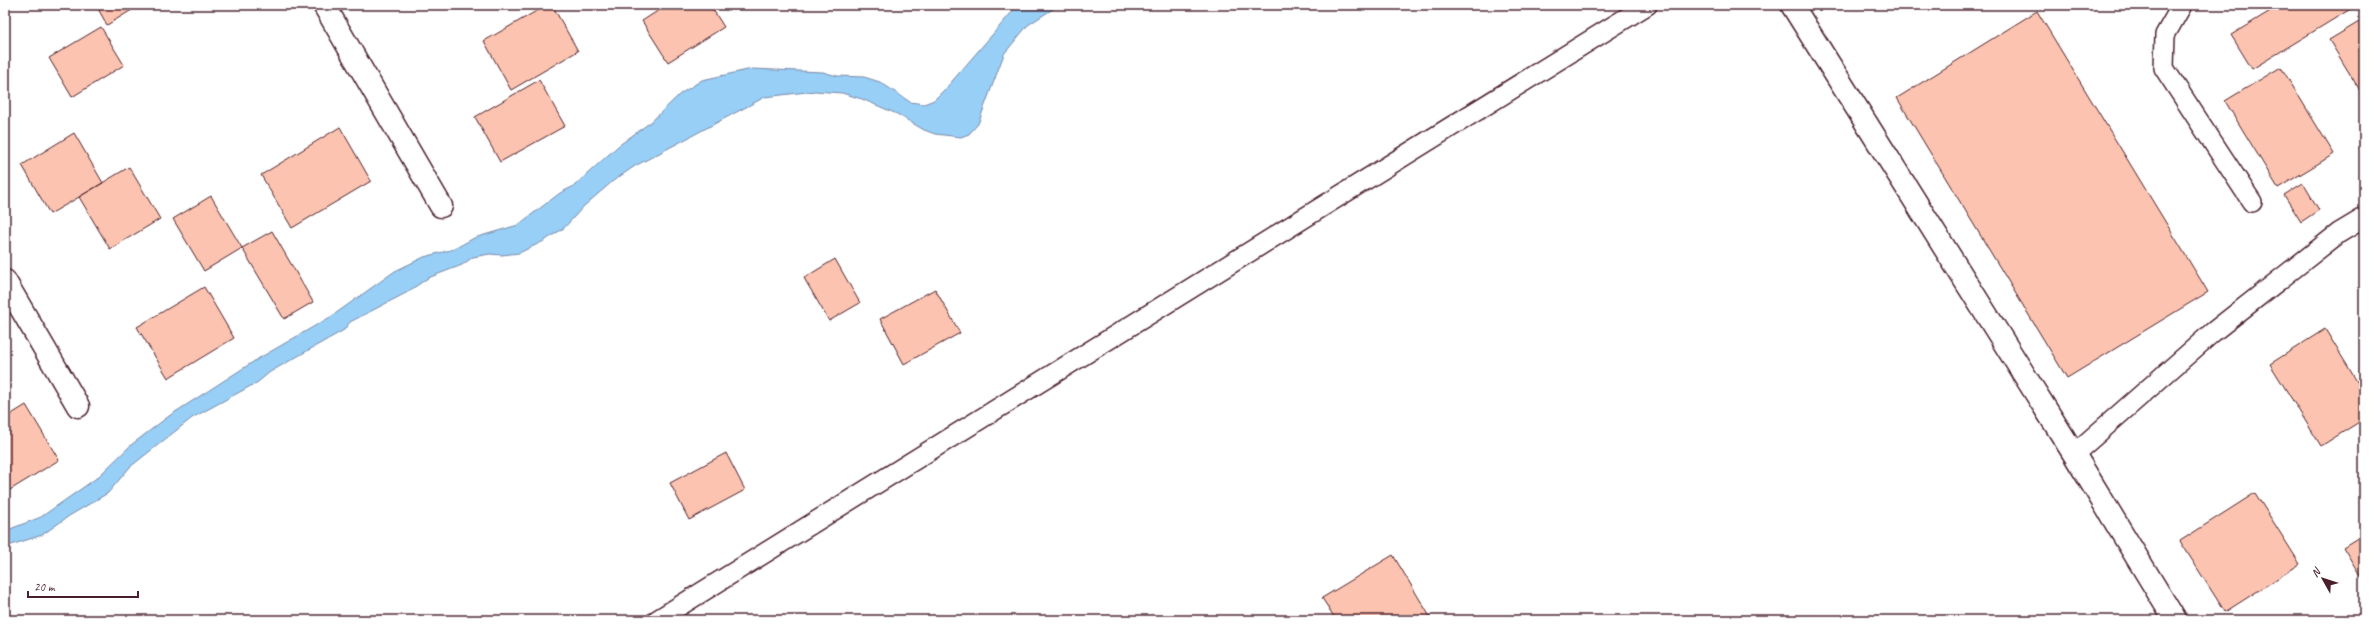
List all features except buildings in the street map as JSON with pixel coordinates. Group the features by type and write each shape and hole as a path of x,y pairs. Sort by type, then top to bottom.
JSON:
{"street":[{"path":"324,5 441,206"},
{"path":"1792,5 2074,454 2175,620"},
{"path":"5,281 78,406"}],"lane":[{"path":"658,620 1647,5"},
{"path":"2182,5 2165,35 2164,68 2252,202"},
{"path":"2074,454 2213,332 2339,233 2364,218"}],"water":[{"path":"1018,5 1059,5 1028,25 1004,54 978,124 969,134 961,137 935,134 924,130 897,114 862,99 842,93 815,91 765,97 635,166 613,181 584,206 564,228 544,241 519,253 502,255 490,254 473,257 462,265 428,278 406,293 350,322 344,330 270,372 258,382 192,418 130,467 108,493 69,516 42,535 5,547 5,531 41,517 98,477 131,445 169,416 256,360 332,316 395,271 424,257 454,249 474,238 518,225 560,193 574,186 618,146 652,121 680,94 702,80 752,69 823,72 837,76 864,77 880,82 910,102 924,104 934,100 947,87"}]}
